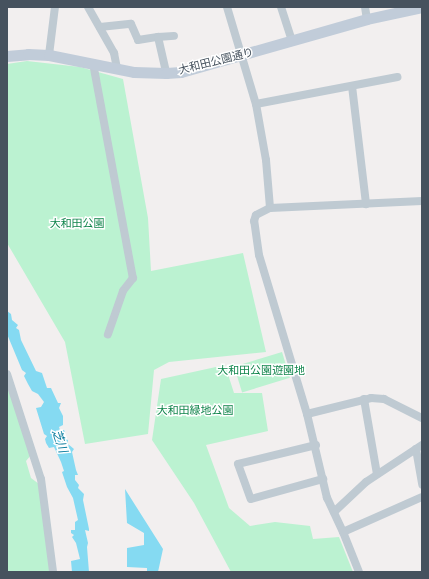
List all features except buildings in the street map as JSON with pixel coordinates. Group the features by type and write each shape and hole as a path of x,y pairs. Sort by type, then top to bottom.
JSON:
{"street":[{"path":"49,55 55,7"},
{"path":"88,7 114,53 117,69"},
{"path":"227,7 256,104 266,160 270,208"},
{"path":"281,7 292,41"},
{"path":"365,7 367,19"},
{"name":"大和田公園通り","path":"7,56 28,54 49,55 117,69 166,73 196,69 367,19 396,9 422,7"},
{"path":"100,27 131,24 138,40 174,36"},
{"path":"158,37 166,73"},
{"path":"93,63 133,278 122,291 108,334"},
{"path":"256,104 397,77"},
{"path":"352,86 366,204"},
{"path":"359,572 327,498 316,445 259,255 254,221 256,215 270,208 422,201"},
{"path":"7,374 41,479 53,572"},
{"path":"307,414 371,398 384,399 422,418"},
{"path":"364,399 377,474"},
{"path":"316,445 238,464 250,499 323,479"},
{"path":"334,512 366,482 419,447 422,484"},
{"path":"343,532 422,497"}],"green space":[{"name":"大和田公園","path":"27,61 80,67 123,79 148,218 151,271 243,253 266,352 169,362 154,370 148,434 85,444 65,342 7,243 7,64"},
{"name":"大和田公園遊園地","path":"282,352 290,378 242,392 234,367"},
{"name":"大和田緑地公園","path":"225,365 234,393 262,393 268,431 206,445 229,508 250,526 275,522 310,526 313,539 339,537 353,572 231,572 194,503 152,440 161,379"},
{"path":"7,382 31,455 26,461 31,478 39,484 52,572 7,572"}],"water":[{"name":"芝川","path":"7,311 11,314 12,320 18,325 16,328 19,330 21,340 36,371 42,373 47,388 51,388 58,403 61,403 59,408 63,416 63,425 59,427 60,430 64,430 65,432 63,433 68,440 68,444 74,449 72,452 78,475 75,475 75,480 79,485 78,488 84,494 83,500 89,529 89,531 85,530 88,543 89,572 72,572 71,561 80,559 76,543 72,537 74,535 71,533 71,530 75,530 75,522 78,520 73,498 67,487 62,472 64,471 54,447 49,448 46,443 45,439 47,436 44,434 36,408 41,407 44,402 38,394 32,391 28,384 24,376 26,373 22,370 7,334"},
{"path":"125,489 163,549 158,572 147,572 147,568 127,567 127,548 144,545 144,533 127,523"}]}
